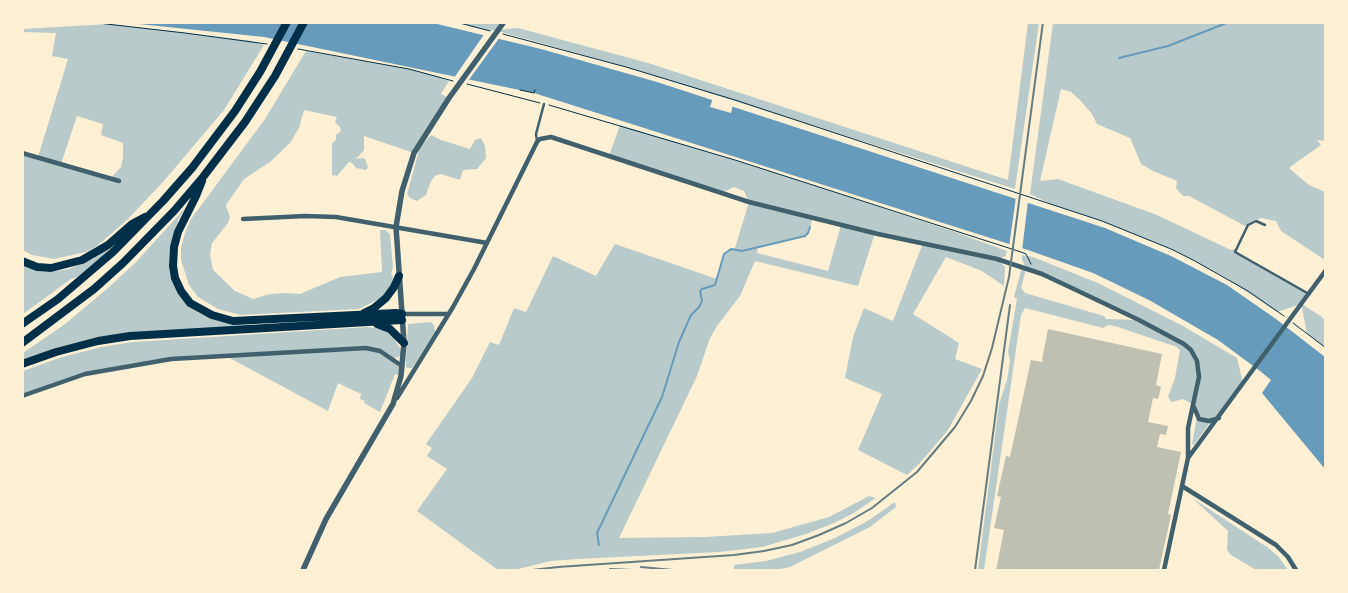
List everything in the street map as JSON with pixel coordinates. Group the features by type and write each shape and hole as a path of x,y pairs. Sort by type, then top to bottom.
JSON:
{"highway":[{"path":"22,324 58,299 93,270 151,214 210,146 235,111 260,72 287,22"},
{"path":"22,343 65,312 123,264 174,211 245,122 275,76 304,22"},
{"path":"203,177 178,232 174,247 173,266 175,278 181,291 190,303 212,315 233,321 396,313 402,317"},
{"path":"22,261 51,268 82,260 108,245 132,224 151,214"},
{"path":"358,315 380,304 391,292 399,276"},
{"path":"22,364 56,352 130,336 370,322 402,317"},
{"path":"370,322 384,325 397,334 404,343"}],"street":[{"path":"393,404 402,366 404,343 396,227 402,191 414,153 449,98 504,22"},
{"path":"303,570 326,519 448,314 487,243 536,142 540,139 551,137 749,202 878,234 997,259 1036,272 1139,320 1184,344 1191,350 1197,361 1199,377 1188,428 1188,458 1164,570"},
{"path":"22,153 118,182"},
{"path":"243,219 322,216 487,243"},
{"path":"1188,458 1326,270"},
{"path":"402,317 448,314"},
{"path":"22,396 85,374 171,359 366,348 380,351 402,366"},
{"path":"1194,405 1199,419 1219,418"},
{"path":"1182,486 1276,545 1288,557 1296,570"}],"lane":[{"path":"536,142 536,134 544,104"},
{"path":"1265,225 1256,221 1248,224 1235,252 1309,294"}],"path":[{"path":"89,22 186,32 269,44"},
{"path":"456,22 496,31"},
{"path":"504,34 609,62 735,100 1102,221 1172,249 1193,260 1248,292 1285,317"},
{"path":"295,48 409,69 458,82"},
{"path":"466,84 544,104 734,160 1021,252 1026,254 1036,272"},
{"path":"520,90 534,93 535,90"},
{"path":"1292,322 1326,348"}],"shaded area":[{"path":"456,23 504,23 498,30 518,28 648,63 1008,180 1028,23 1039,23 1015,189 626,67 498,31"},
{"path":"1053,23 1325,23 1325,141 1317,140 1321,145 1290,167 1290,169 1309,185 1325,192 1325,260 1281,231 1276,221 1261,218 1251,222 1247,227 1189,196 1183,196 1176,188 1177,181 1141,164 1130,138 1097,124 1092,114 1079,99 1071,92 1061,89 1040,181 1058,179 1157,215 1231,250 1235,249 1235,252 1309,294 1302,304 1325,321 1325,348 1307,333 1301,304 1277,312 1221,275 1171,249 1102,221 1051,204 1030,194"},
{"path":"109,24 252,41 264,45 224,110 163,182 128,219 97,246 86,252 54,259 32,255 23,250 22,153 38,157 68,59 52,56 56,33 23,32 23,29","holes":["77,116 103,124 101,135 123,143 121,167 110,179 61,164"]},
{"path":"306,51 409,69 436,76 449,81 441,94 449,98 414,153 364,136 364,150 356,159 365,159 368,167 366,170 356,168 349,162 337,176 332,175 332,143 336,140 336,135 341,131 335,122 337,117 304,110 299,128 290,143 270,162 244,179 226,205 230,217 228,223 212,243 210,255 213,270 235,291 253,299 270,294 300,294 340,277 382,272 380,230 385,230 390,234 393,267 391,286 381,298 359,309 240,315 218,309 198,297 189,285 181,260 181,248 185,233 191,219 265,119"},
{"path":"620,125 773,172 1007,251 1006,256 997,259 1005,267 1004,286 982,271 946,257 913,314 959,343 955,359 982,369 948,430 920,463 907,475 858,450 882,394 845,378 853,337 864,308 893,321 923,243 875,233 858,286 755,261 740,296 710,338 697,376 619,538 705,537 772,533 829,517 869,496 876,498 852,514 806,534 762,547 720,552 551,561 514,570 498,570 417,511 447,469 427,456 432,448 426,444 472,378 490,342 499,345 514,308 526,312 553,256 596,276 615,244 717,279 724,254 735,248 749,202 744,191 734,187 722,193 609,156","holes":["813,218 841,225 828,271 757,253 758,247 805,236 808,233"]},
{"path":"431,135 470,149 475,140 481,138 485,146 486,158 477,169 463,170 460,180 441,174 435,176 426,195 417,201 410,198 407,194 420,147"},
{"path":"187,206 179,218 170,247 169,266 177,291 189,306 199,313 232,323 253,325 131,333 98,338 55,348 23,361 23,353 65,324 108,288 136,262"},
{"path":"107,249 108,251 100,259 77,277 71,279 23,314 22,265 36,271 50,272 69,269 93,259"},
{"path":"1022,255 1033,257 1098,283 1183,326 1237,358 1243,383 1219,418 1212,420 1194,445 1192,444 1197,416 1194,405 1183,399 1172,402 1168,397 1175,378 1180,350 1177,347 1115,326 1108,325 1103,328 1025,308 1021,315 984,570 978,570 999,404 1007,380 1010,361 1008,352 1017,299 1014,297 1021,271 1026,268","holes":["1026,269 1138,320 1106,319 1104,316 1025,293 1021,288"]},
{"path":"431,322 434,325 435,332 412,368 406,367 408,324"},
{"path":"368,327 382,329 392,335 404,355 392,359 402,366 401,376 395,374 380,412 364,403 365,401 360,399 361,394 338,383 328,411 226,356 171,359 85,374 23,396 23,371 59,358 101,347 133,342"},
{"path":"1192,498 1267,547 1278,556 1288,570 1256,570 1231,555 1227,550 1228,531"},
{"path":"895,502 896,507 870,527 790,567 775,570 734,570 734,565 766,561 800,552 835,538 866,522"}],"water":[{"path":"129,23 433,23 541,49 657,82 1105,228 1171,256 1227,285 1276,319 1325,357 1325,469 1262,393 1271,380 1218,340 1149,300 1093,273 1028,250 534,93 264,37"}],"pier":[{"path":"485,33 500,37 468,81 454,78"},
{"path":"713,98 733,104 731,113 710,107"},
{"path":"1016,197 1028,201 1022,251 1009,247"}],"building":[{"path":"1048,329 1162,354 1156,385 1161,387 1158,399 1153,398 1148,422 1168,426 1166,435 1160,434 1157,447 1181,452 1168,514 1171,515 1159,570 996,570 1004,530 994,528 1001,497 997,496 1006,456 1010,457 1031,360 1043,362"}],"waterway":[{"path":"1119,58 1168,46 1229,22"},
{"path":"599,545 597,533 662,397 679,342 691,315 702,301 700,291 715,285 724,254 731,249 742,251 805,236 810,227"}],"railway":[{"path":"532,570 734,555 792,545 846,523 872,508 917,472 955,427 971,401 983,376 992,348 1009,277 1043,22"},
{"path":"975,570 1010,305"},
{"path":"641,567 673,570"},
{"path":"610,569 633,570"}]}
